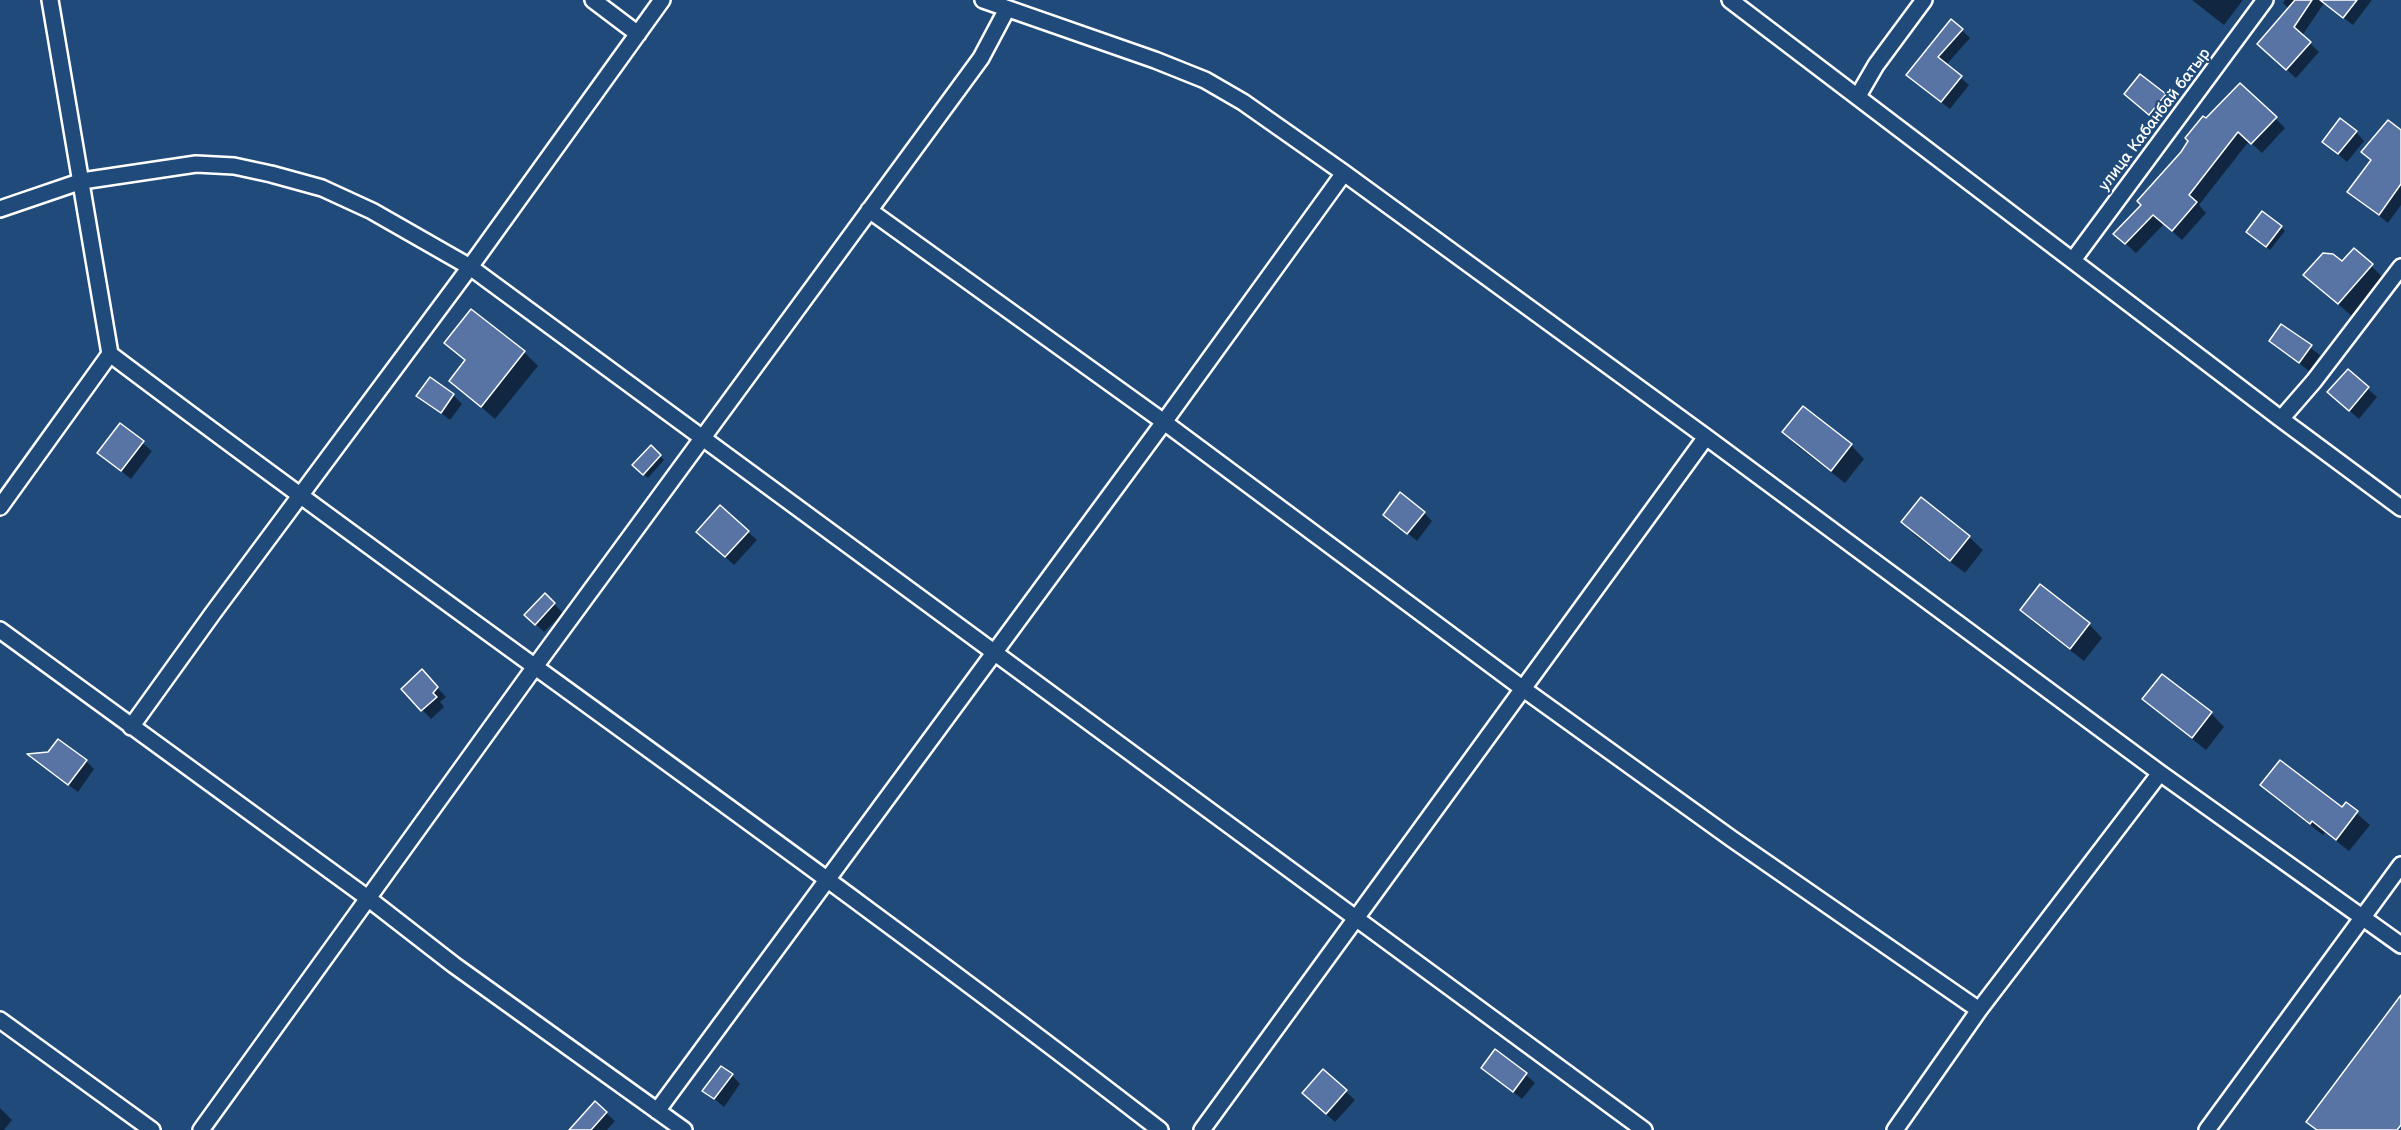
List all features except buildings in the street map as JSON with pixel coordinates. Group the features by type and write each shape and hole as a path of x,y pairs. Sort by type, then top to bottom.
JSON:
{"street":[{"path":"50,0 110,354 534,668 1012,1015 1160,1130"},
{"path":"593,0 638,34"},
{"path":"131,727 470,267 662,0"},
{"path":"982,0 1205,80 1243,102 1344,172 1707,437 2160,773 2401,945"},
{"path":"1730,0 2401,508"},
{"path":"1858,96 1876,65 1924,0"},
{"name":"улица Кабанбай батыр","path":"2073,260 2265,0"},
{"path":"201,1130 534,668 981,58 1007,9"},
{"path":"0,209 82,181 196,164 234,166 271,174 322,188 372,211 470,267 1644,1130"},
{"path":"657,1111 1164,422 1344,172"},
{"path":"870,210 1164,422 1522,688 1732,839 1979,1010"},
{"path":"2281,419 2314,381 2401,267"},
{"path":"0,507 110,354"},
{"path":"1202,1130 1335,944 1357,918 1522,688 1707,437"},
{"path":"0,630 369,899 454,965 684,1130"},
{"path":"1895,1130 1979,1010 2160,773"},
{"path":"2207,1130 2401,865"},
{"path":"0,1020 152,1130"}]}
